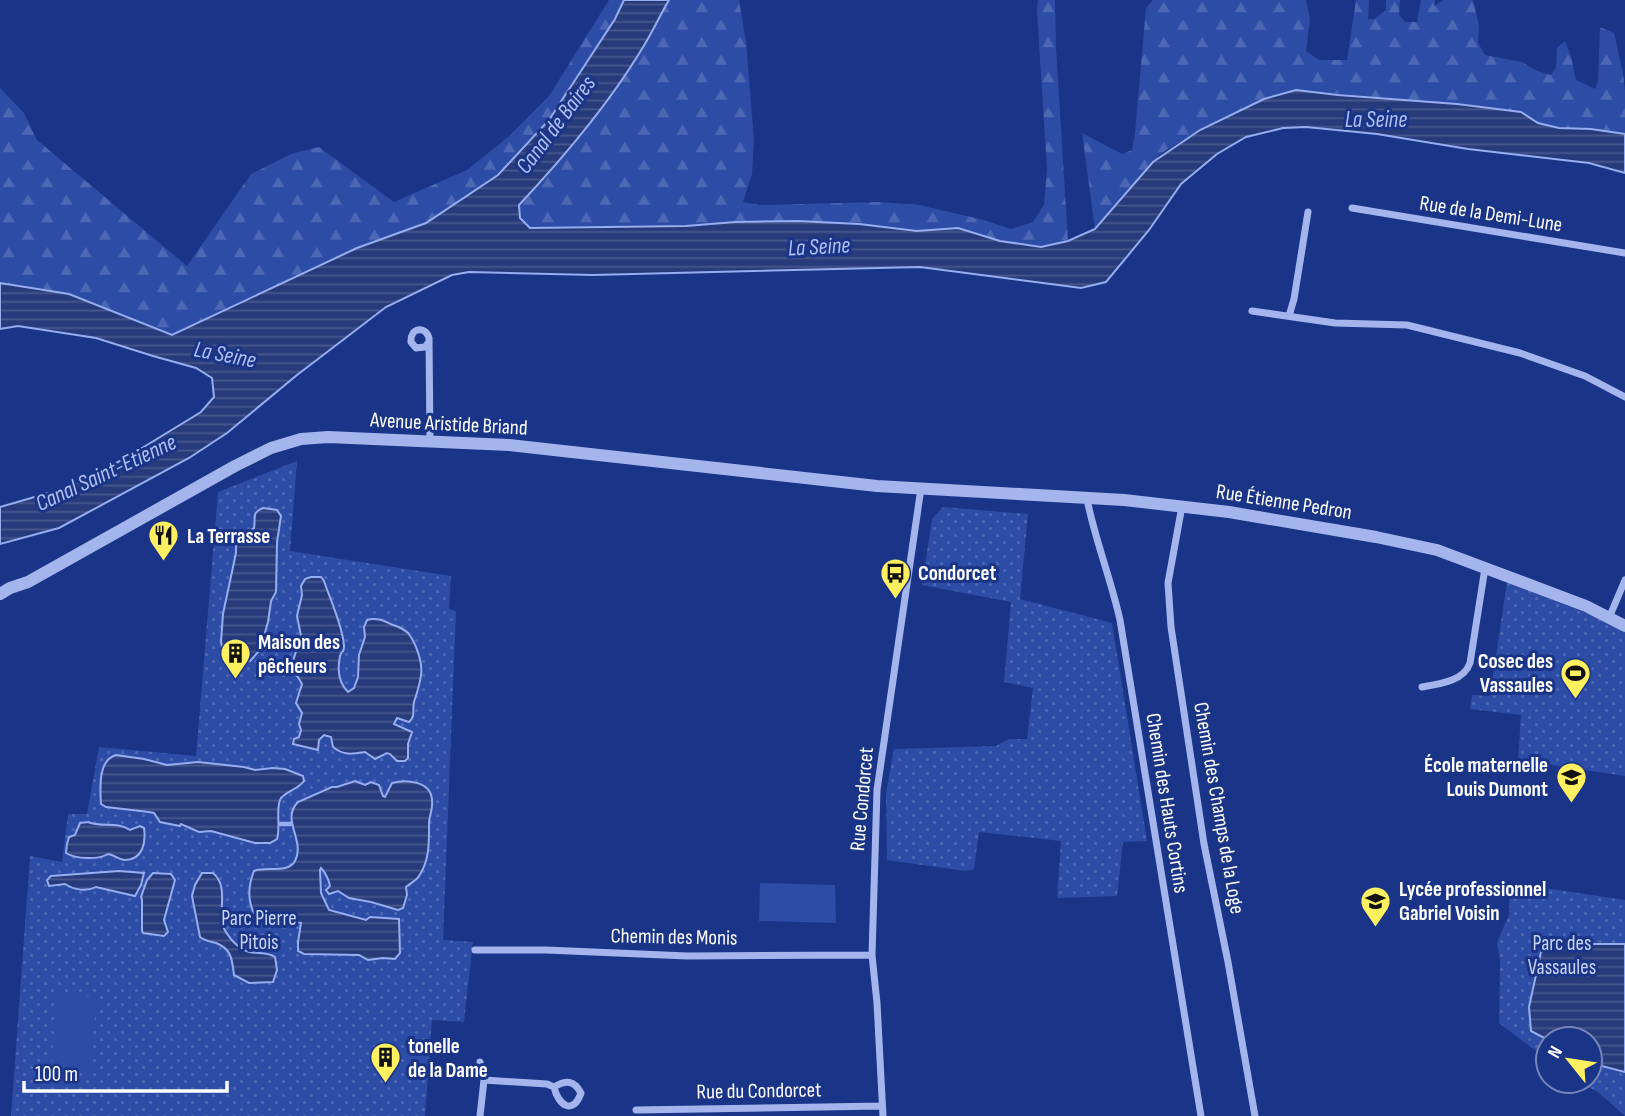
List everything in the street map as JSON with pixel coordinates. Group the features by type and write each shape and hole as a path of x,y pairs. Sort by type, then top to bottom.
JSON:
{"street":[{"name":"Rue de la Demi-Lune","path":"1352,208 1625,253"},
{"path":"1289,316 1308,212"},
{"path":"1252,311 1335,323 1420,328 1521,353 1585,376 1625,397"},
{"path":"429,342 430,440"},
{"name":"Avenue Aristide Briand","path":"3,590 29,582 235,466 271,448 301,439 328,437 509,445 867,485 921,488"},
{"name":"Rue Étienne Pedron","path":"921,488 1182,506 1248,514 1376,537 1437,550 1586,606 1625,626"},
{"name":"Rue Condorcet","path":"883,1116 872,955 877,790 921,488"},
{"name":"Chemin des Hauts Cortins","path":"1087,499 1120,620 1201,1116"},
{"name":"Chemin des Champs de la Loge","path":"1182,506 1168,583 1171,627 1204,844 1255,1116"},
{"path":"1422,687 1455,679 1468,670 1485,568"},
{"path":"1609,618 1625,580"},
{"name":"Chemin des Monis","path":"475,950 687,956 872,955"},
{"path":"480,1116 484,1080 481,1062"},
{"path":"484,1080 550,1085"},
{"name":"Rue du Condorcet","path":"636,1110 882,1106"}],"green space":[{"path":"609,0 624,0 615,19 549,120 499,175 426,223 357,248 172,335 69,294 0,283 0,88 24,113 37,140 187,266 251,174 291,154 319,147 394,202 467,170 508,137 549,96"},
{"path":"669,0 739,0 746,42 754,140 752,174 743,202 760,205 880,202 919,205 1011,229 1033,222 1044,205 1047,169 1037,12 1038,0 1055,0 1068,241 1041,247 1000,241 958,228 917,231 859,224 798,221 530,228 520,218 519,205 568,151 613,93 644,46"},
{"path":"1153,0 1306,0 1310,19 1306,51 1319,60 1347,60 1356,0 1369,0 1368,19 1374,19 1386,10 1386,0 1400,0 1399,15 1405,22 1417,22 1421,0 1435,0 1434,6 1443,0 1473,0 1479,26 1478,43 1485,55 1522,62 1551,75 1556,67 1557,48 1565,41 1576,80 1595,89 1598,81 1600,27 1614,33 1625,91 1625,134 1559,128 1538,123 1521,112 1296,90 1200,130 1160,154 1095,229 1082,133 1122,154 1132,150 1146,8"},
{"name":"Parc Pierre Pitois","path":"297,461 290,551 451,576 449,609 456,611 443,940 473,942 464,1022 432,1020 425,1116 11,1116 30,856 62,862 68,814 87,814 99,747 196,756 218,492"},
{"path":"943,507 1028,514 1020,599 1112,623 1147,841 1123,842 1117,896 1057,898 1061,841 979,832 974,869 966,871 887,860 886,794 894,749 996,746 1009,739 1027,739 1033,688 1004,682 1011,602 922,585 932,519"},
{"path":"1507,582 1625,628 1625,776 1518,760 1521,715 1470,709 1472,695 1490,696"},
{"path":"760,883 835,885 836,923 759,921"},
{"name":"Parc des Vassaules","path":"1510,883 1625,900 1625,1116 1601,1095 1604,1095 1604,1025 1534,1025 1534,1049 1499,1023 1500,961 1497,942 1509,915"},
{"path":"58,994 97,998 89,1073 51,1070"}],"water":[{"path":"624,0 669,0 644,46 613,93 568,151 519,205 520,218 530,228 798,221 859,224 917,231 958,228 1000,241 1041,247 1068,241 1095,229 1153,162 1200,130 1264,99 1296,90 1521,112 1538,123 1559,128 1625,134 1625,173 1589,163 1468,149 1377,134 1306,127 1283,128 1246,137 1217,154 1181,184 1149,230 1106,282 1081,288 920,267 593,275 469,272 452,275 386,307 227,433 189,458 59,528 0,544 0,507 69,487 124,459 201,412 214,397 212,378 196,368 96,338 18,326 0,329 0,283 69,294 172,335 357,248 426,223 498,175 549,120 615,19"},
{"path":"263,508 277,510 281,516 277,542 276,592 271,601 260,650 250,661 243,661 223,652 223,614 238,534 254,528 255,514"},
{"path":"321,577 324,581 339,622 344,650 339,661 339,676 348,692 354,688 358,677 359,655 367,620 380,620 401,628 414,642 421,670 413,715 409,722 397,718 394,724 412,732 408,744 408,758 405,761 397,761 387,753 375,759 365,752 341,752 333,747 331,737 324,735 319,740 318,750 293,744 301,730 299,724 302,713 296,703 302,684 291,667 301,636 297,616 302,595 301,586 305,579"},
{"path":"116,755 167,765 198,762 255,770 285,769 303,776 304,781 279,802 277,839 270,843 255,843 211,831 199,832 181,824 160,822 154,813 106,807 101,804 103,768 110,758"},
{"path":"355,781 365,785 371,782 379,785 385,797 392,783 404,781 423,785 431,794 427,857 419,876 406,887 407,895 403,908 398,910 349,898 338,891 329,894 326,890 330,886 329,881 321,868 320,870 321,893 329,910 366,920 370,917 399,919 400,953 395,959 368,960 359,955 304,954 298,951 301,923 254,913 250,903 254,871 282,869 295,861 298,845 291,816 298,802 332,787"},
{"path":"80,823 130,830 140,826 144,828 142,849 136,857 125,860 108,854 87,858 66,853 69,837 75,835"},
{"path":"119,871 144,873 135,896 96,887 85,890 65,884 49,886 47,880 51,876"},
{"path":"153,873 171,874 175,880 164,920 168,932 164,936 142,931 141,897 147,880"},
{"path":"202,873 213,873 218,880 222,895 222,920 231,939 244,950 275,957 277,970 273,982 249,983 234,975 232,960 225,948 200,937 192,896"},
{"path":"1563,944 1625,944 1625,1072 1604,1067 1604,1025 1534,1025 1534,1033 1531,1031 1529,1007 1541,952"}],"waterway":[{"path":"280,824 291,824"}],"place":[{"name":"La Terrasse","path":"164,563"},
{"name":"Condorcet","path":"895,600"},
{"name":"Maison des pêcheurs","path":"235,681"},
{"name":"Cosec des Vassaules","path":"1576,700"},
{"name":"École maternelle Louis Dumont","path":"1571,804"},
{"name":"Lycée professionnel Gabriel Voisin","path":"1376,928"},
{"name":"tonelle de la Dame","path":"385,1085"}],"water label":[{"name":"La Seine","path":"1376,120"},
{"name":"Canal de Baires","path":"556,125"},
{"name":"La Seine","path":"819,247"},
{"name":"La Seine","path":"225,355"},
{"name":"Canal Saint-Etienne","path":"106,473"}]}
